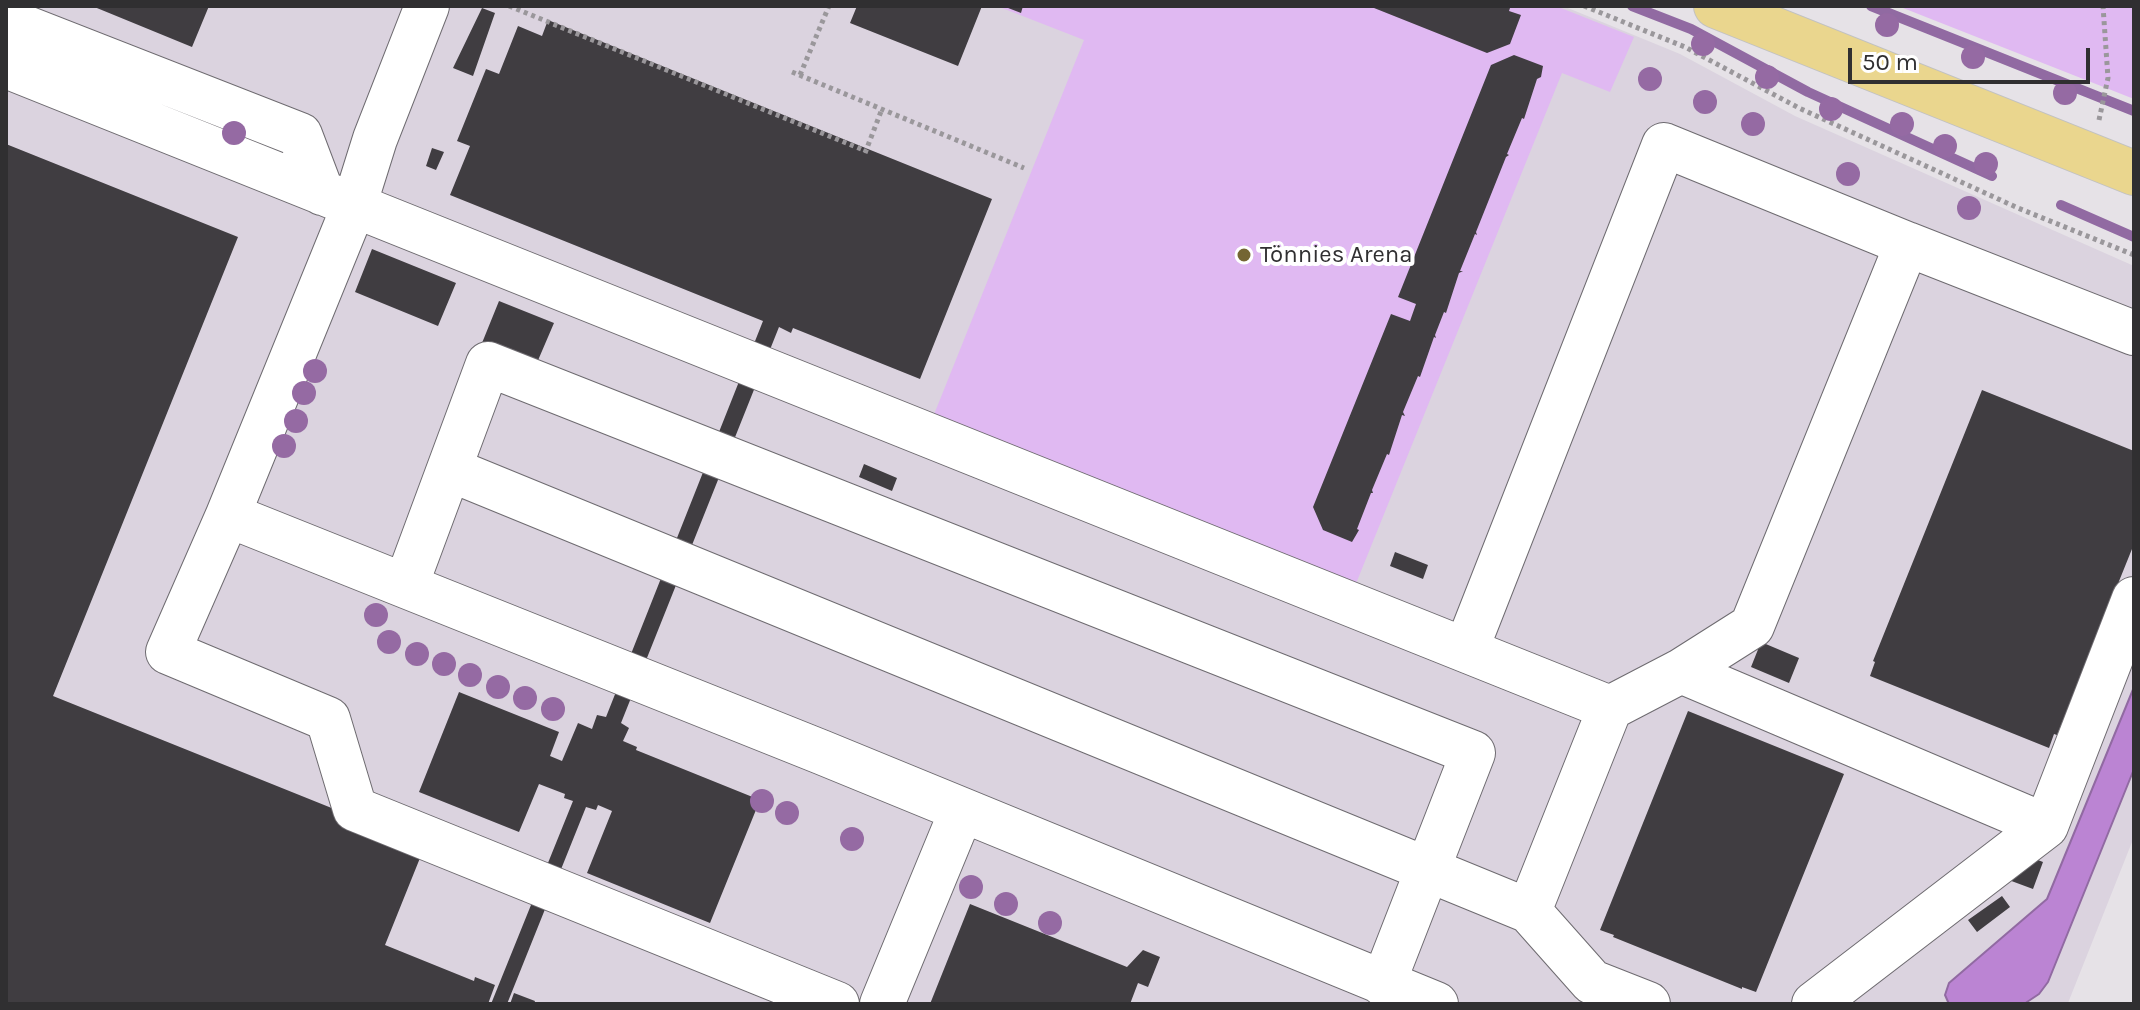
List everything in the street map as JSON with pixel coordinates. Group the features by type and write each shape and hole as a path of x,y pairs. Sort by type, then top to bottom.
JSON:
{"main road":[{"path":"1716,6 2134,173"}],"street":[{"path":"427,6 373,145 338,200 228,515 168,652 328,719 355,809 837,1004"},
{"path":"6,20 300,135 338,200"},
{"path":"6,66 1610,708"},
{"path":"1466,650 1664,145 2134,333"},
{"path":"1529,911 1610,708 1681,671 1752,626 1907,244"},
{"path":"406,585 488,364 1473,753 1383,984"},
{"path":"449,469 1529,911 1592,982 1648,1004"},
{"path":"228,515 1436,1004"},
{"path":"1814,1004 2046,826 2134,599"},
{"path":"1681,671 2046,826"},
{"path":"882,1004 962,810"}],"path":[{"path":"509,6 866,152 882,109"},
{"path":"800,75 829,6"},
{"path":"1584,6 1685,47 1799,108 2004,202 2134,255"},
{"path":"2090,156 2108,78 2103,6"},
{"path":"792,72 1024,168"}],"shaded area":[{"path":"6,6 1563,6 1680,54 1795,116 2134,266 2134,837 2068,1003 6,1004"},
{"name":"Tönnies Arena","path":"1003,6 1556,6 1634,37 1610,92 1562,73 1355,586 933,417 1084,40"},
{"path":"1898,6 2134,6 2134,99"},
{"path":"2134,687 2134,769 2048,982 2039,994 2024,1004 1949,1004 1945,995 1949,983 2047,899"}],"building":[{"path":"92,6 209,6 192,47"},
{"path":"857,6 982,6 958,66 850,23"},
{"path":"1003,6 1023,6 1021,13"},
{"path":"1369,6 1498,6 1510,8 1509,11 1521,15 1510,44 1487,53"},
{"path":"482,8 495,13 473,76 453,68"},
{"path":"548,20 992,199 920,379 793,328 791,333 779,327 621,723 629,728 623,741 637,747 636,750 760,800 710,923 587,873 612,811 598,805 596,810 586,807 507,1004 491,1004 573,801 564,798 565,794 539,784 519,832 419,792 459,692 559,732 550,756 562,761 578,723 592,729 597,715 606,717 763,321 450,195 470,146 457,141 486,69 499,74 518,26 542,36"},
{"path":"1514,55 1543,66 1541,77 1537,79 1524,119 1507,154 1460,271 1463,271 1459,273 1446,313 1352,542 1323,530 1313,507 1391,314 1410,321 1416,304 1398,297 1491,65"},
{"path":"6,144 238,237 53,696 349,815 344,828 420,858 385,945 474,981 475,977 495,985 488,1004 6,1004"},
{"path":"432,148 444,152 436,170 426,166"},
{"path":"372,249 456,283 438,326 355,292"},
{"path":"499,301 554,323 536,365 482,343"},
{"path":"1982,390 2134,451 2134,544 2049,748 1870,676 1873,661"},
{"path":"864,464 897,478 892,491 859,477"},
{"path":"1395,552 1428,565 1423,579 1390,566"},
{"path":"1761,642 1799,658 1789,683 1751,667"},
{"path":"1688,711 1844,774 1756,992 1600,930"},
{"path":"2017,852 2043,862 2033,889 2006,879"},
{"path":"2002,896 2010,907 1977,932 1968,920"},
{"path":"970,904 1127,967 1143,950 1160,957 1148,987 1138,983 1130,1004 930,1004"},
{"path":"514,993 535,1001 534,1004 510,1004"}],"waterway":[{"path":"1632,6 1691,29 1808,92 1992,176"},
{"path":"1871,6 2134,111"},
{"path":"2061,205 2134,237"}],"place":[{"name":"Tönnies Arena","path":"1244,255"}]}
